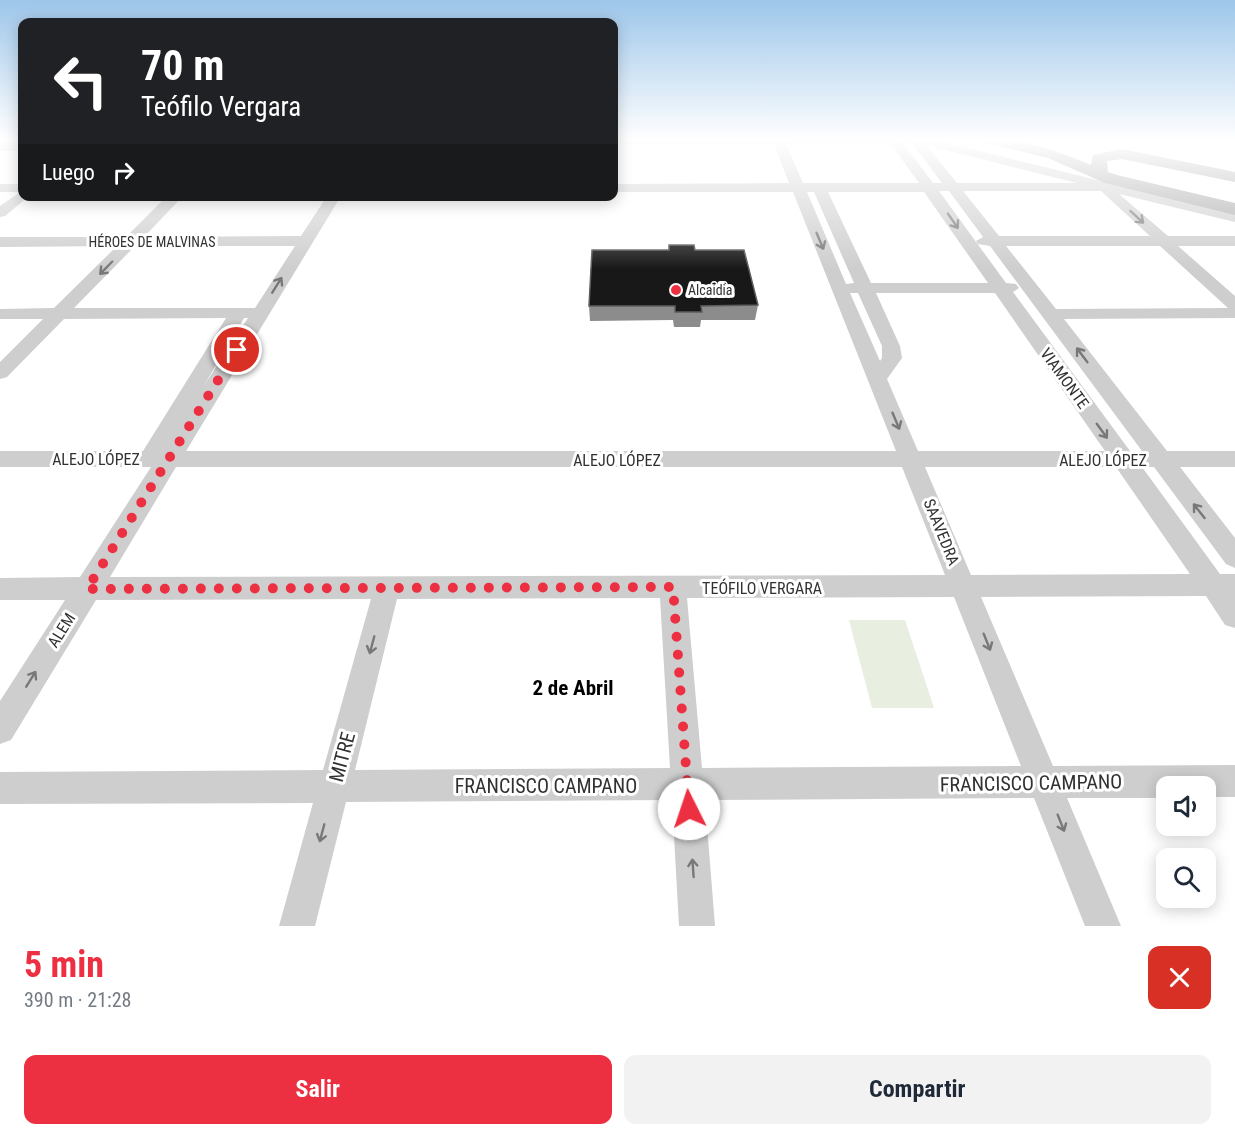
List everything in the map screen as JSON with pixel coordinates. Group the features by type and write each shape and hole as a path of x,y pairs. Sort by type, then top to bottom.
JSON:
{"main road":[{"path":"1111,182 1235,209"}],"street":[{"name":"SAAVEDRA","path":"795,182 878,377 1103,926"},
{"name":"VIAMONTE","path":"926,182 1123,460 1224,586 1235,616"},
{"name":"VIAMONTE","path":"948,182 1235,557"},
{"path":"618,188 953,187 1054,182"},
{"path":"1103,182 1235,305"},
{"path":"1109,182 1235,218"},
{"path":"819,187 891,346 892,358 878,377"},
{"path":"0,189 18,188"},
{"path":"0,213 18,199"},
{"path":"0,373 62,314 171,201"},
{"name":"ALEM","path":"0,729 87,589 159,460 260,313 331,201"},
{"name":"HÉROES DE MALVINAS","path":"0,242 304,241"},
{"path":"967,241 1235,241"},
{"path":"840,288 1031,288"},
{"path":"159,460 238,313"},
{"path":"0,314 260,313"},
{"path":"1051,314 1235,313"},
{"name":"ALEJO LÓPEZ","path":"0,459 1235,459"},
{"name":"TEÓFILO VERGARA","path":"0,589 1224,586"},
{"path":"673,587 698,926"},
{"name":"MITRE","path":"297,926 387,588"},
{"name":"FRANCISCO CAMPANO","path":"0,788 687,786 1235,781"}],"shaded area":[{"path":"849,620 905,620 934,708 872,708"}],"building":[{"path":"669,245 694,245 695,250 744,250 758,305 701,306 702,312 675,312 675,306 589,306 592,250 669,250"}],"place":[{"name":"Alcaidia","path":"676,290"}],"district":[{"name":"2 de Abril","path":"573,688"}],"route":[{"path":"237,350 87,589 673,587 689,809"}]}
